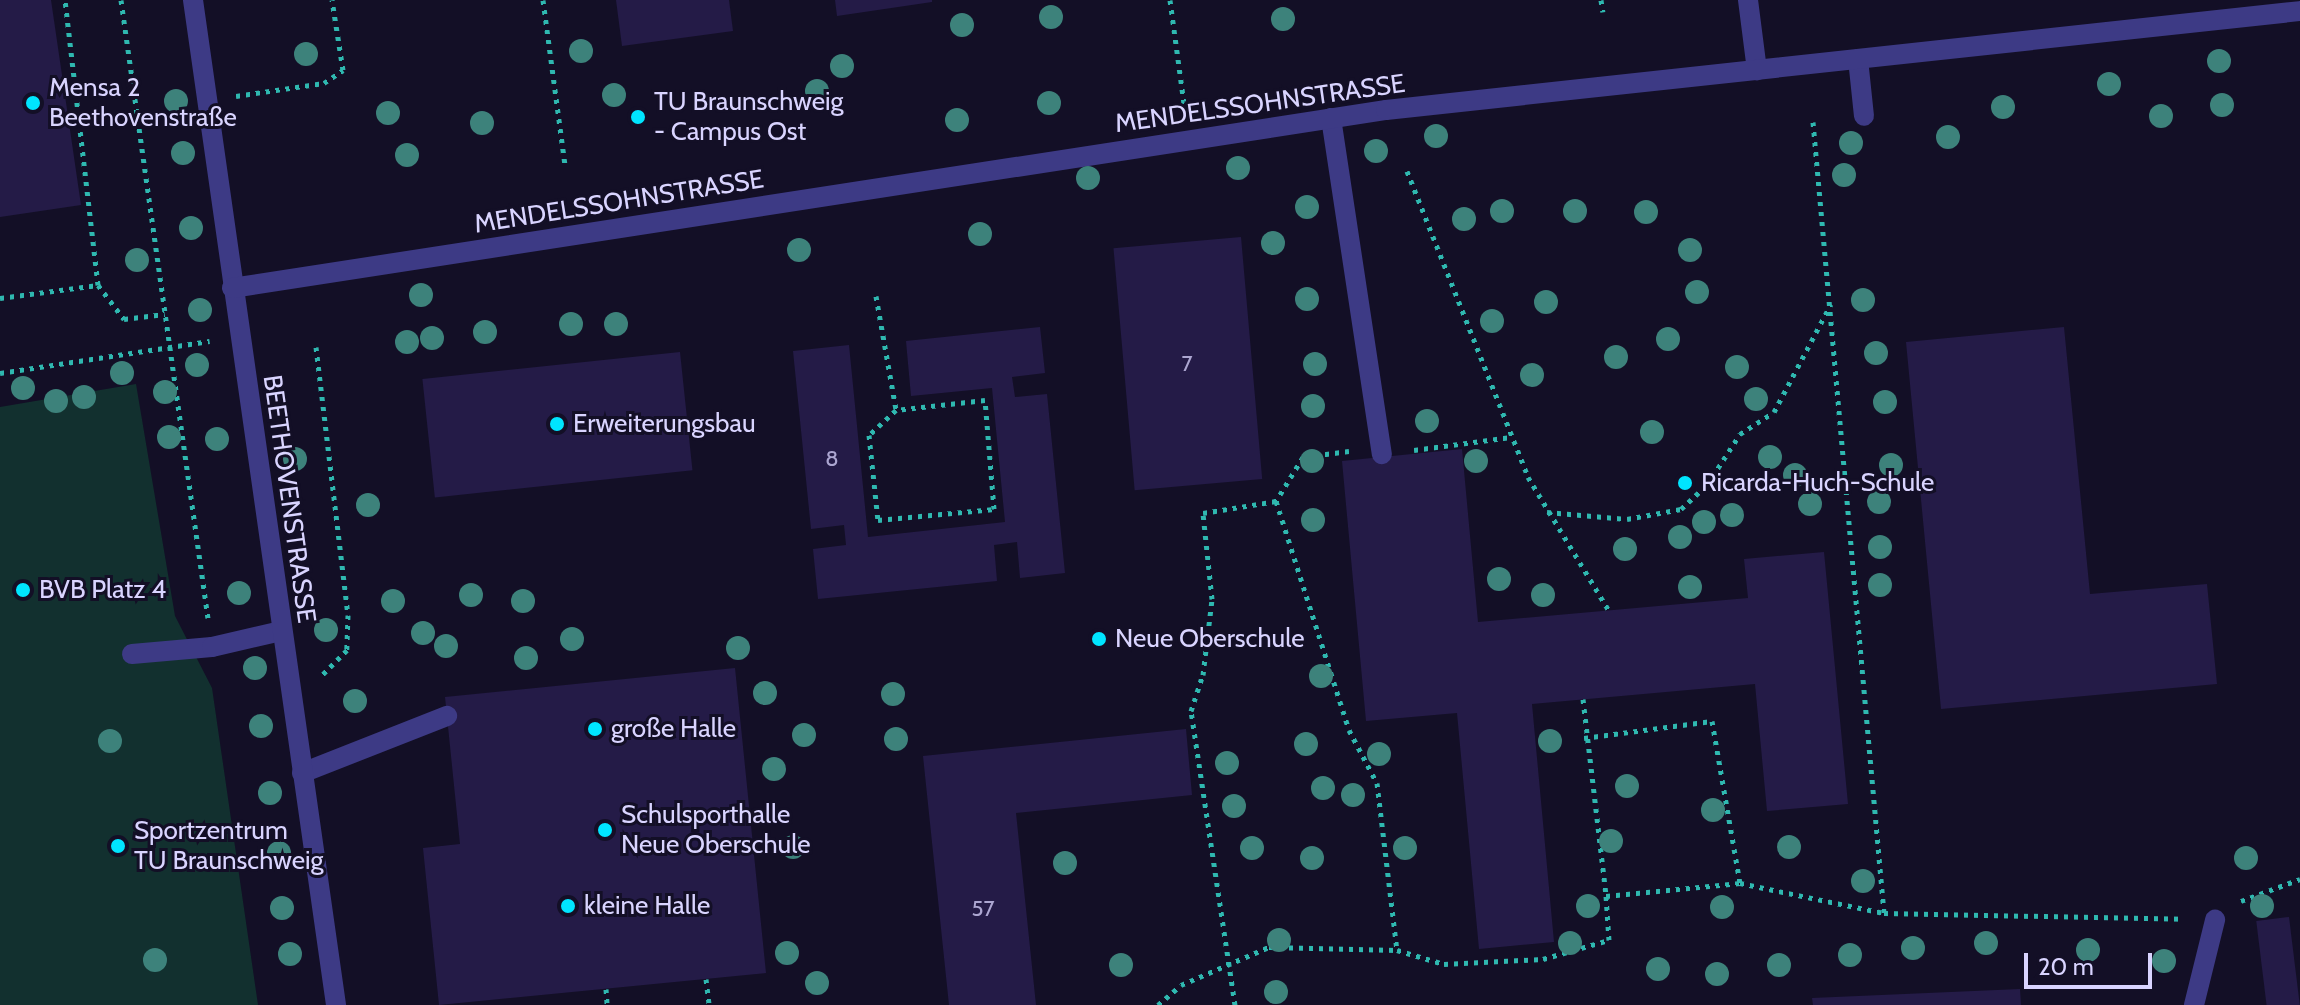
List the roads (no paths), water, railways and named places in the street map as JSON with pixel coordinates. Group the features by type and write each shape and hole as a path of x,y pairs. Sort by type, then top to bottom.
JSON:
{"street":[{"name":"BEETHOVENSTRASSE","path":"193,0 336,1005"},
{"path":"1748,0 1757,70"},
{"name":"MENDELSSOHNSTRASSE","path":"232,288 1331,118 2300,11"},
{"path":"1858,59 1864,116"},
{"path":"1331,118 1382,454"},
{"path":"132,654 212,647 281,631"},
{"path":"302,773 447,716"},
{"path":"2194,1005 2215,920"}],"place":[{"name":"Mensa 2 Beethovenstraße","path":"33,103"},
{"name":"TU Braunschweig - Campus Ost","path":"638,117"},
{"name":"Erweiterungsbau","path":"557,424"},
{"name":"Ricarda-Huch-Schule","path":"1685,483"},
{"name":"BVB Platz 4","path":"23,590"},
{"name":"Neue Oberschule","path":"1099,639"},
{"name":"große Halle","path":"595,729"},
{"name":"Schulsporthalle Neue Oberschule","path":"605,830"},
{"name":"Sportzentrum TU Braunschweig","path":"118,846"},
{"name":"kleine Halle","path":"568,906"}]}
